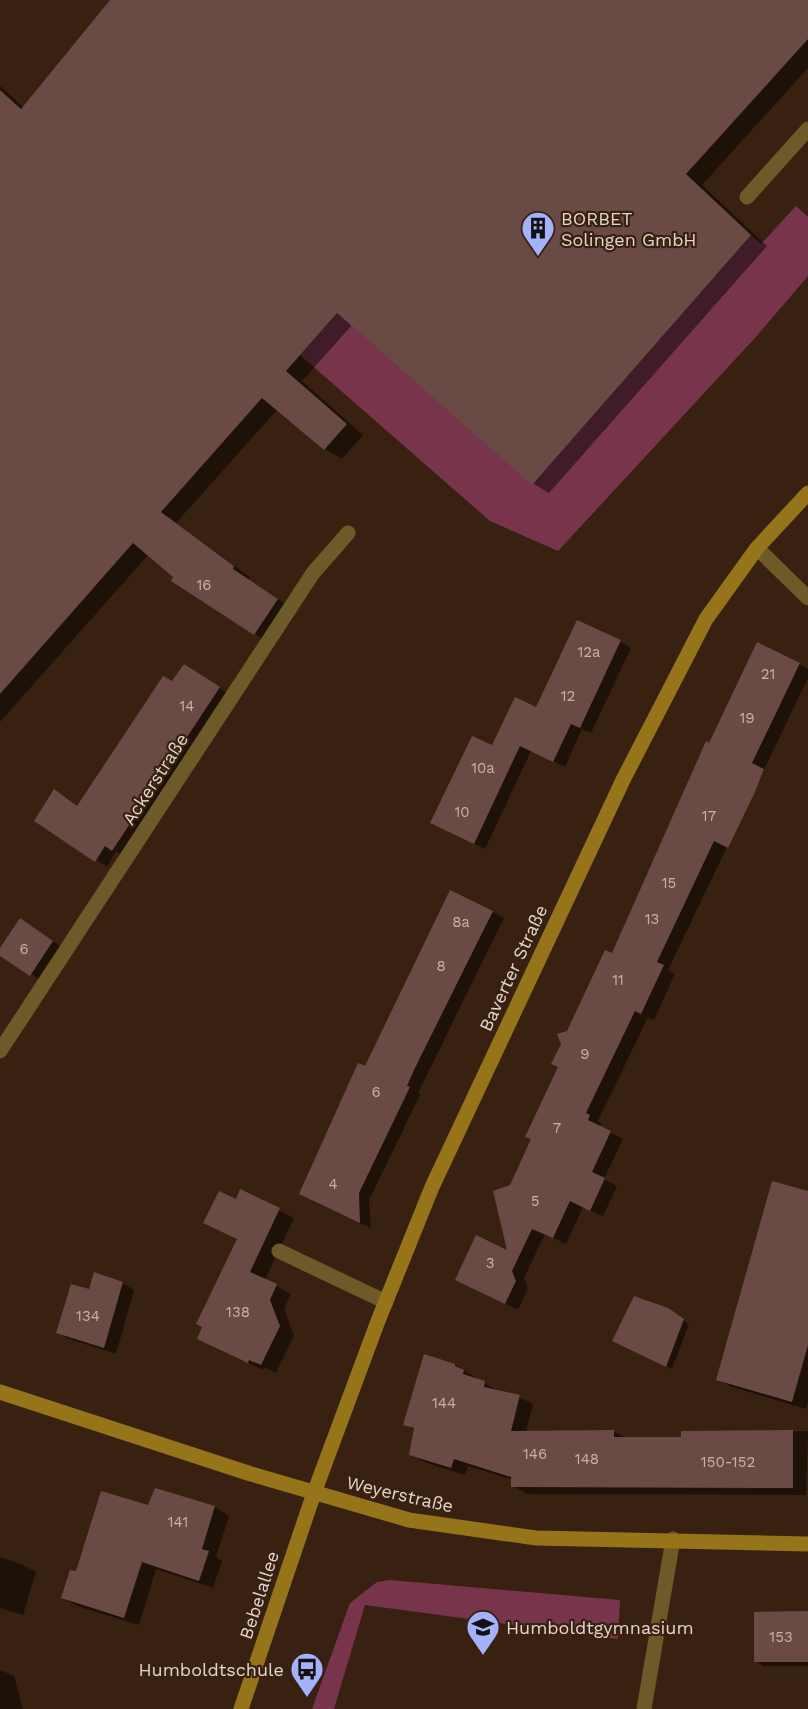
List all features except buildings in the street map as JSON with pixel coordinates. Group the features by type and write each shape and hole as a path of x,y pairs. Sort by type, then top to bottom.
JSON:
{"main road":[{"name":"Baverter Straße","path":"314,1493 432,1187 623,780 706,619 758,548 808,493"},
{"name":"Weyerstraße","path":"0,1392 314,1493 409,1520 507,1534 574,1540 673,1539 808,1544"},
{"name":"Bebelallee","path":"242,1709 314,1493"}],"street":[{"path":"747,197 808,129"},
{"name":"Ackerstraße","path":"0,1051 313,573 348,533"},
{"path":"758,548 808,598"},
{"path":"279,1251 386,1302"},
{"path":"644,1709 673,1539"}],"shaded area":[{"path":"796,206 808,217 808,276 755,338 558,551 490,521 300,355 337,313 532,484 751,235 761,244"},
{"path":"390,1580 620,1600 618,1639 365,1605 334,1709 312,1709 350,1603 377,1582"}],"place":[{"name":"BORBET Solingen GmbH","path":"538,257"},
{"name":"Humboldtgymnasium","path":"483,1656"},
{"name":"Humboldtschule","path":"307,1698"}]}
